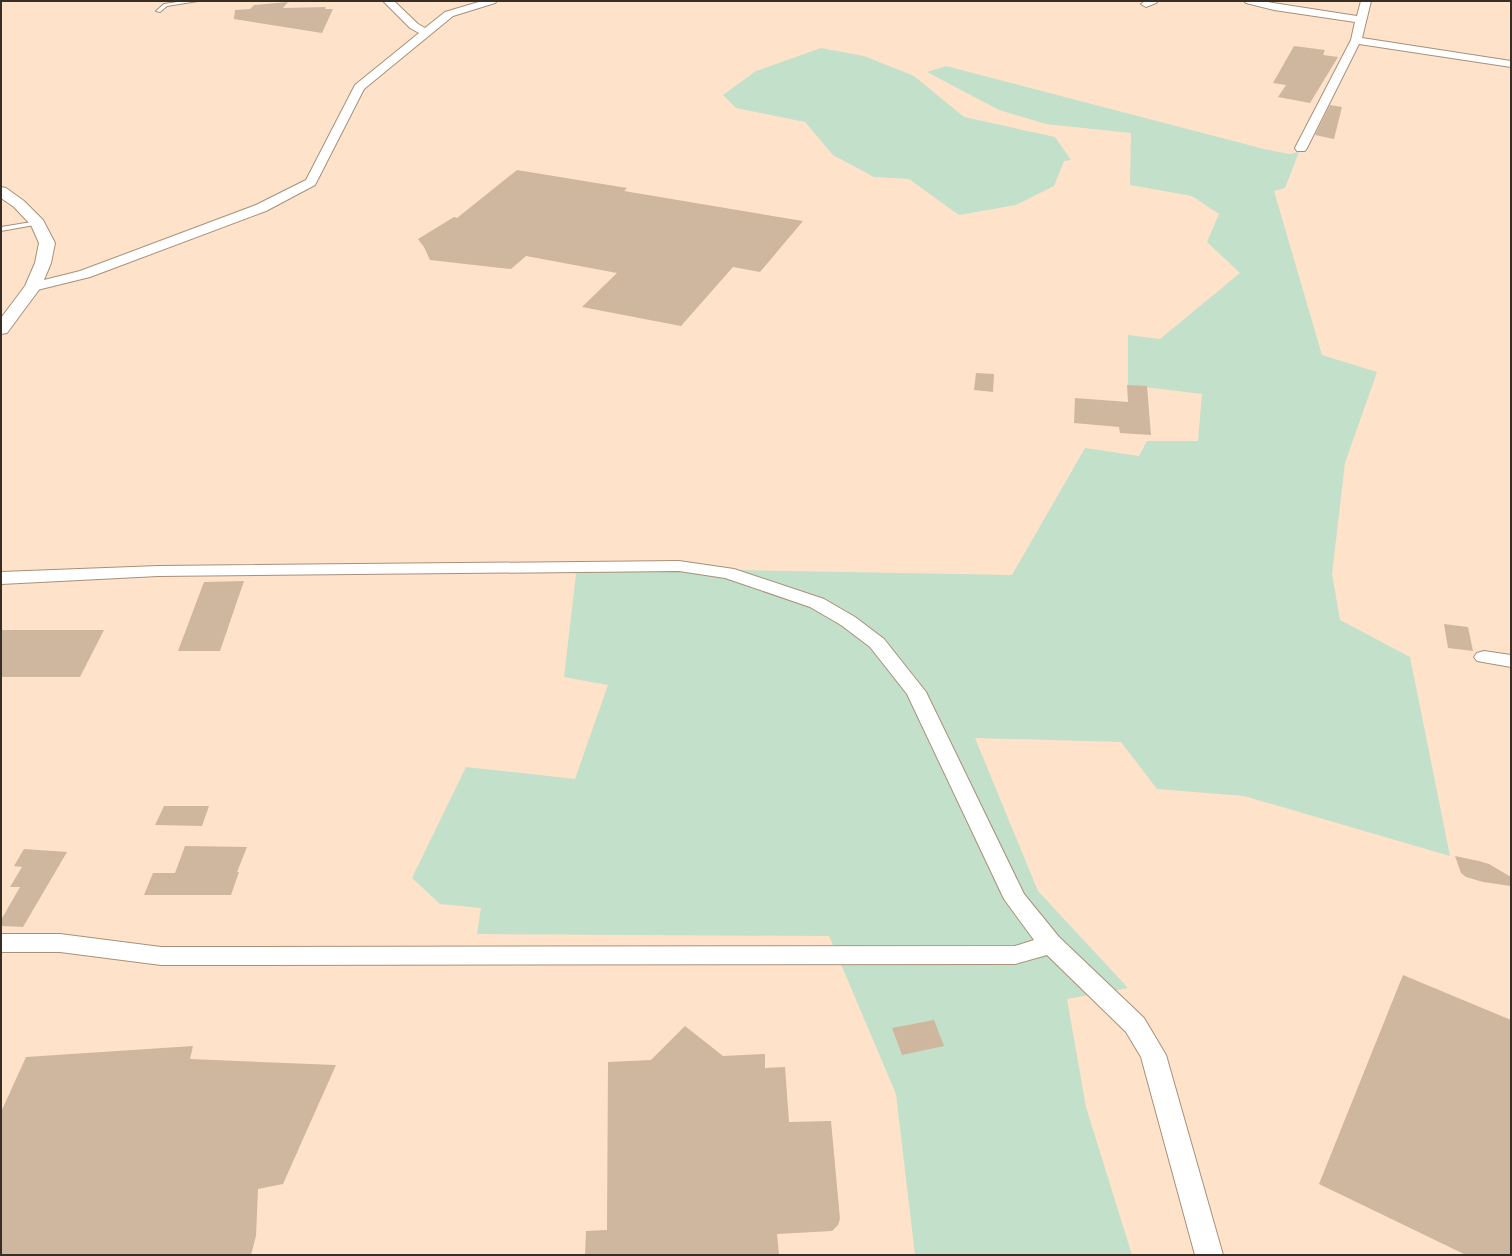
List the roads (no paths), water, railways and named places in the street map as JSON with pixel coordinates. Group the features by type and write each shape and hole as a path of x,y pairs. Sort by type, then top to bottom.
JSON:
{"main road":[{"path":"1,191 19,204 38,223 47,243 43,263 33,287 1,329"}],"street":[{"path":"388,1 414,26 426,33"},
{"path":"33,287 85,274 261,208 312,182 359,87 449,14 492,1"},
{"path":"1249,1 1274,7 1361,20"},
{"path":"1301,148 1356,40 1366,1"},
{"path":"1356,40 1511,64"},
{"path":"1,578 158,571 679,566 728,573 816,603 848,621 877,643 916,692 1015,899 1051,944 1135,1025 1153,1056 1209,1255"},
{"path":"1484,657 1511,661"},
{"path":"1,943 60,943 161,956 1015,955 1051,944"}],"lane":[{"path":"158,11 166,6 196,1"},
{"path":"1,229 38,223"}]}
